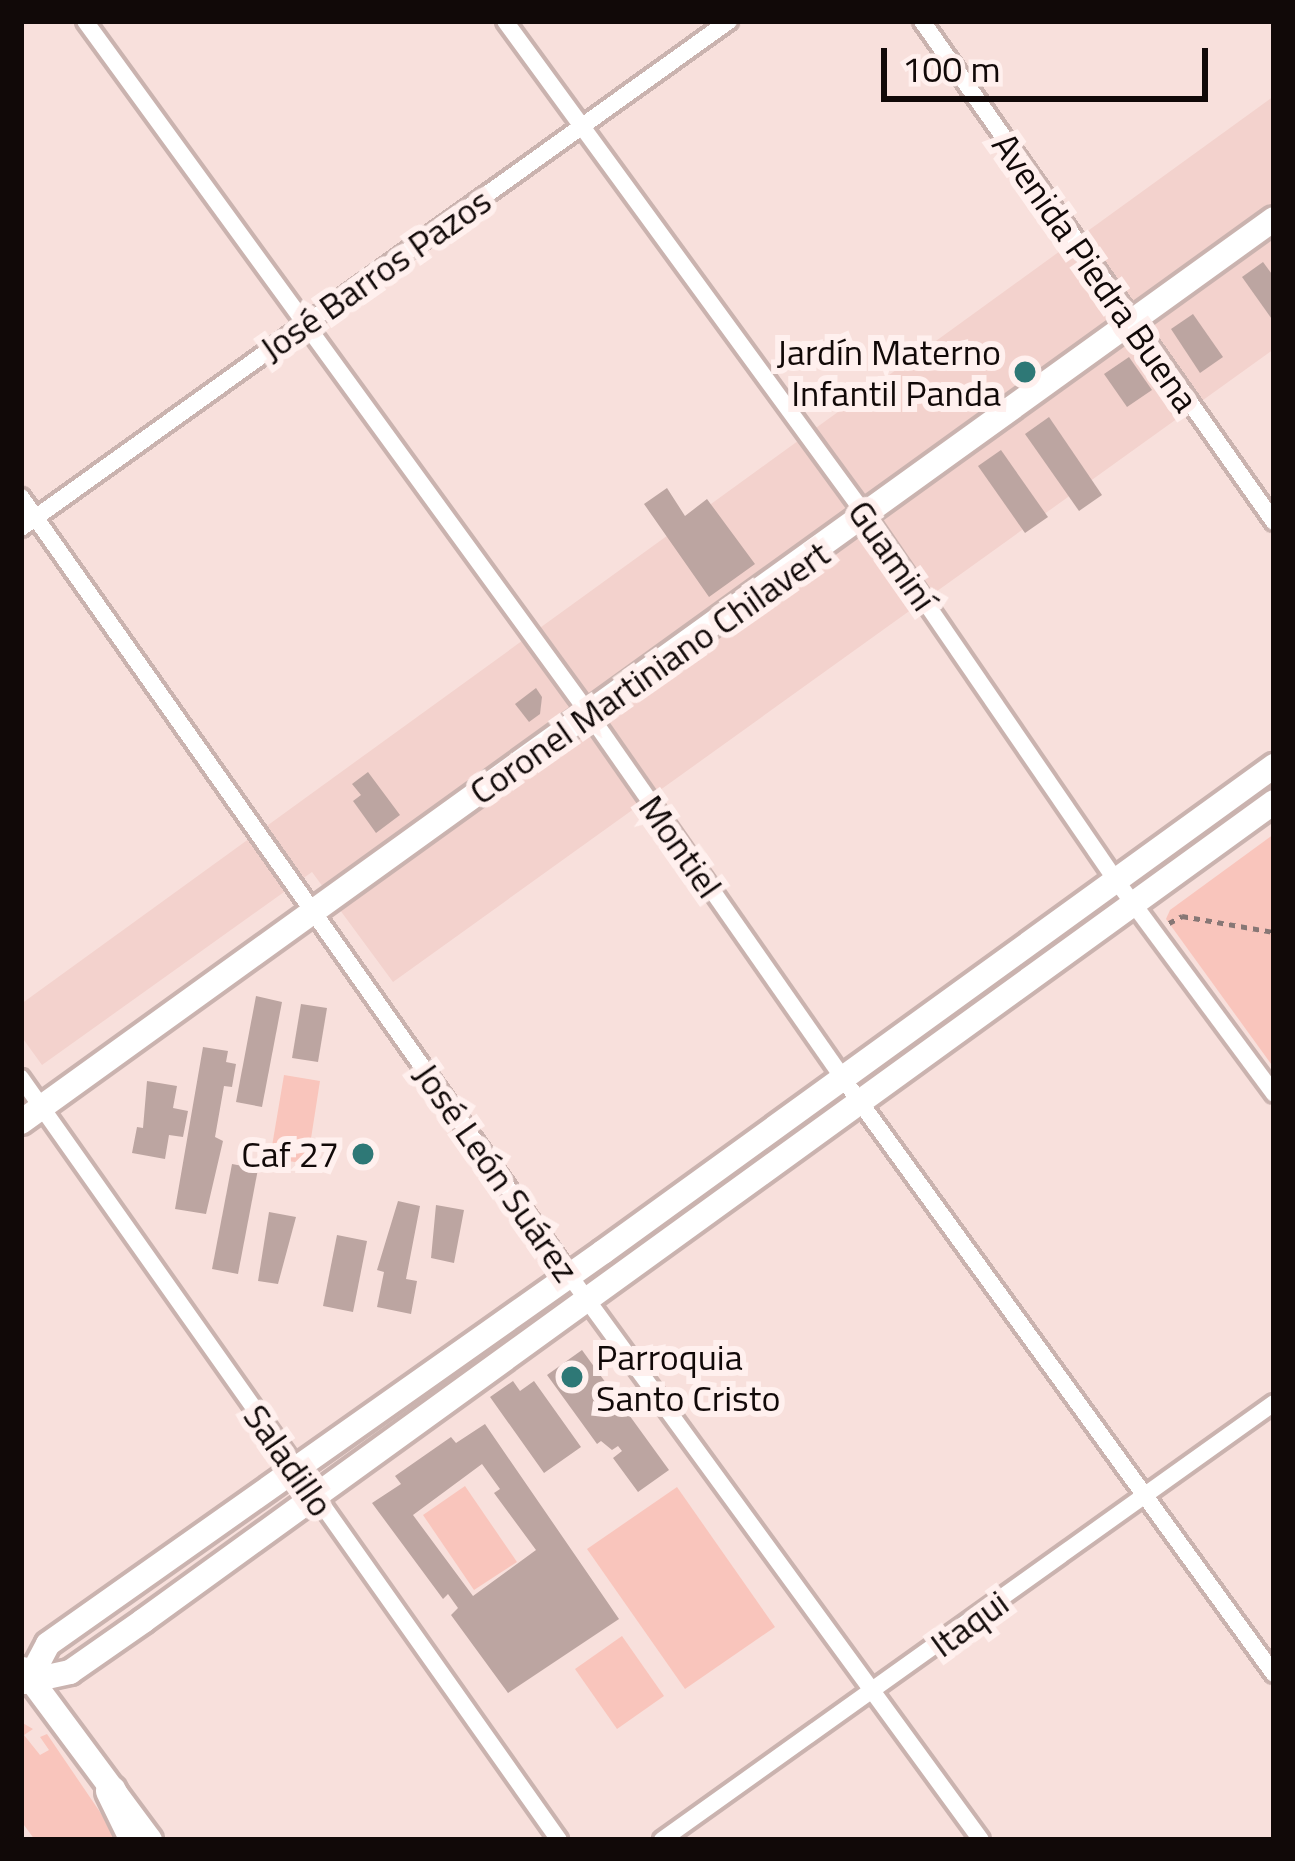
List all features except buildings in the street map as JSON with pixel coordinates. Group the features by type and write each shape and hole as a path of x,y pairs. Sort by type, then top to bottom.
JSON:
{"highway":[{"path":"111,1791 135,1840"}],"main road":[{"name":"Coronel Martiniano Chilavert","path":"32,1115 1274,219"},
{"path":"24,1676 48,1644 844,1080 1274,766"},
{"path":"24,1676 70,1672 1274,802"},
{"path":"24,1676 151,1840"}],"street":[{"name":"Montiel","path":"85,21 590,714 844,1080 1274,1674"},
{"name":"Guaminí","path":"505,21 867,517 1115,879 1274,1094"},
{"name":"José Barros Pazos","path":"28,523 730,21"},
{"name":"Avenida Piedra Buena","path":"922,21 1130,325 1274,522"},
{"name":"José León Suárez","path":"21,497 28,523 315,910 569,1275 981,1840"},
{"name":"Saladillo","path":"21,1078 32,1115 293,1467 559,1840"},
{"name":"Itaqui","path":"662,1840 1274,1403"}],"path":[{"path":"1154,932 1182,916 1274,932"}],"shaded area":[{"path":"1274,96 1274,349 393,982 312,872 42,1065 21,1036 21,1004"},
{"path":"1274,834 1274,1068 1166,919 1170,910"},
{"path":"284,1075 320,1081 307,1164 270,1158"},
{"path":"465,1486 517,1562 474,1590 423,1515"},
{"path":"677,1487 775,1627 685,1689 587,1549"},
{"path":"622,1636 664,1696 617,1729 575,1669"},
{"path":"21,1722 33,1729 24,1735 40,1755 49,1750 40,1737 47,1734 119,1840 35,1840 21,1821"}],"place":[{"name":"Jardín Materno Infantil Panda","path":"1025,372"},
{"name":"Caf 27","path":"363,1154"},
{"name":"Parroquia Santo Cristo","path":"572,1377"}]}
